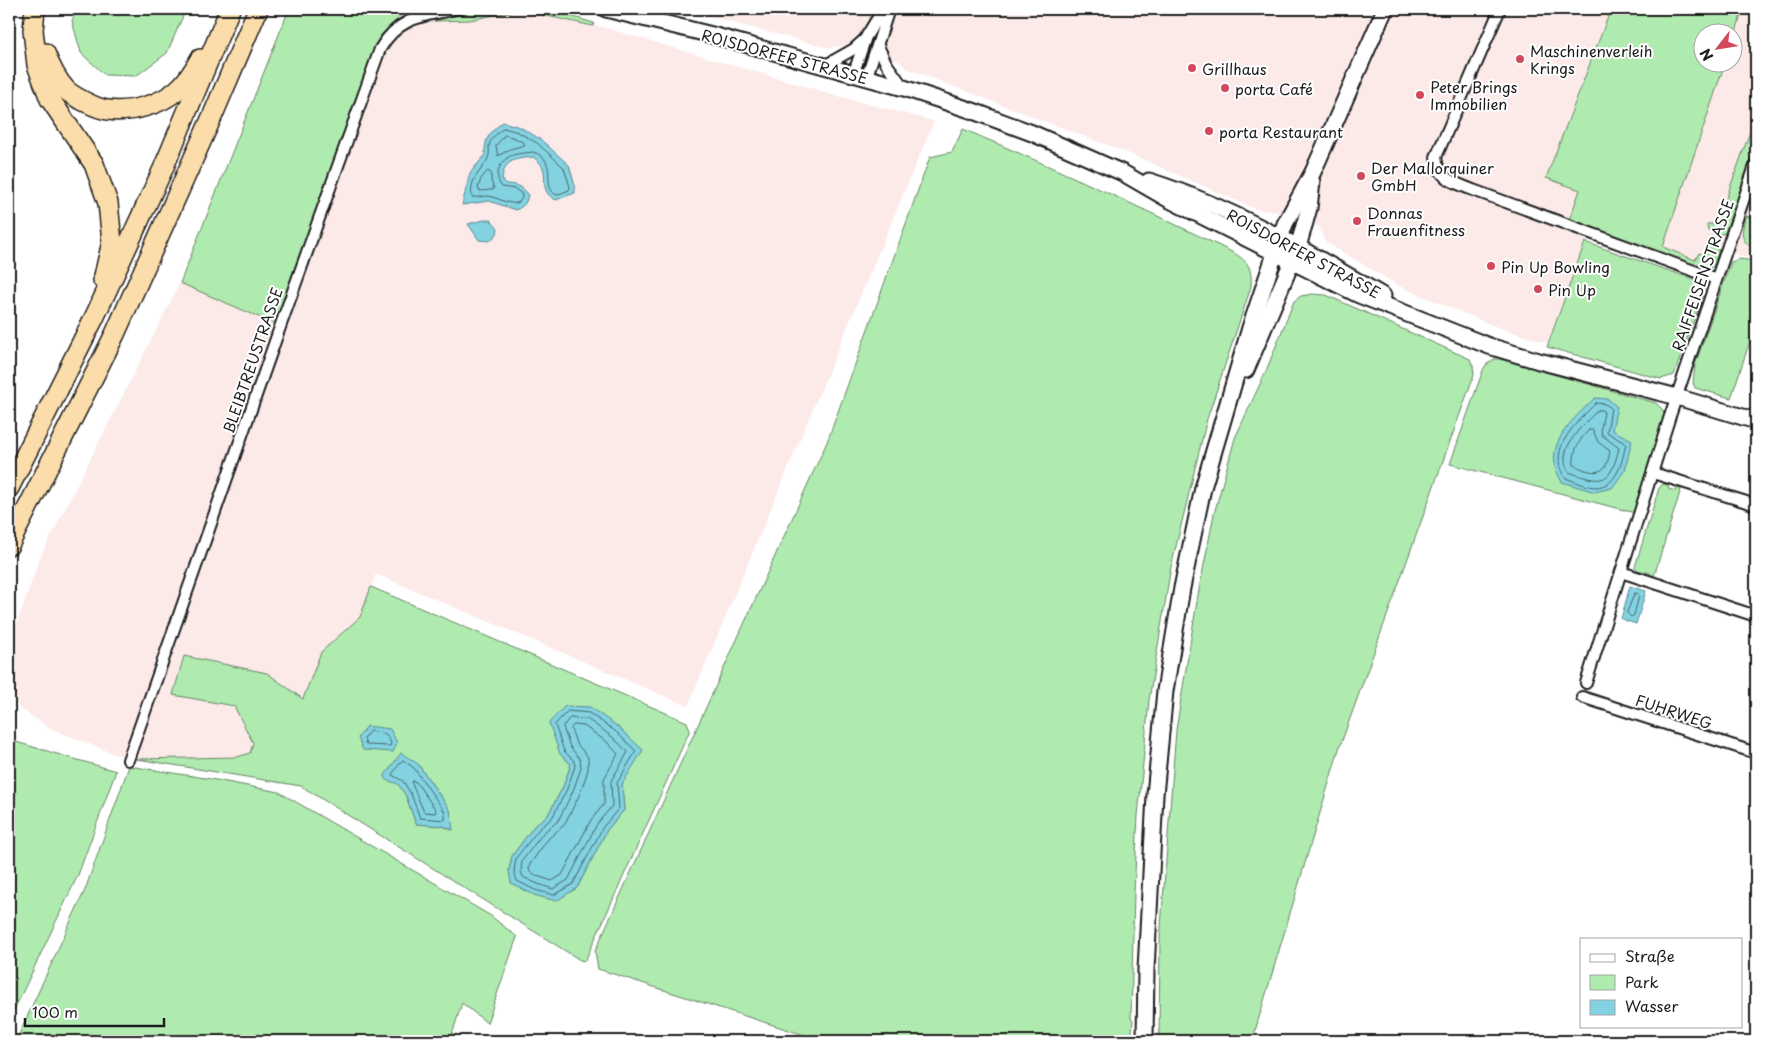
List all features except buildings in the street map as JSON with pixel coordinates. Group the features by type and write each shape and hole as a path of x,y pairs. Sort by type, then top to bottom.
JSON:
{"highway":[{"path":"35,9 33,30 37,65 50,99 94,164 108,203 112,242 95,316"},
{"path":"42,9 42,45 52,70 67,90 84,101 106,110 133,110 156,103 176,92 190,76 212,35 230,9"},
{"path":"9,488 95,316 163,170 230,9"},
{"path":"9,545 115,334 258,9"}],"main road":[{"name":"ROISDORFER STRASSE","path":"606,9 904,88 1032,134 1123,173 1176,189 1255,224 1426,320"},
{"path":"1145,1041 1146,970 1155,795 1166,692 1182,588 1203,488 1250,328 1285,224 1314,172 1386,9"},
{"path":"1225,417 1298,247 1309,208 1314,172"},
{"name":"ROISDORFER STRASSE","path":"1123,173 1168,199 1359,295 1488,346 1530,359 1677,397 1756,421"}],"street":[{"name":"BLEIBTREUSTRASSE","path":"128,760 380,49 386,39 398,27 414,18 451,9"},
{"path":"824,66 854,49 866,37 883,9"},
{"path":"860,77 878,46 889,9"},
{"path":"1500,9 1436,157 1439,172 1450,180 1473,190 1716,279"},
{"path":"860,77 866,37"},
{"name":"ROISDORFER STRASSE","path":"878,46 886,63 904,88"},
{"name":"RAIFFEISENSTRASSE","path":"1586,684 1677,397 1756,163"},
{"path":"1653,473 1756,505"},
{"path":"1622,572 1756,616"},
{"name":"FUHRWEG","path":"1582,696 1756,753"}],"shaded area":[{"path":"680,9 1611,9 1546,178 1580,190 1589,230 1548,343 1494,326 1401,287 1325,242 1320,227 1276,212 1256,209 1123,151 908,69 897,60 843,46 829,48"},
{"path":"1743,9 1756,9 1756,261 1709,246 1705,256 1695,260 1662,247 1722,72 1742,72 1742,22 1739,22"},
{"path":"519,10 606,28 849,99 934,121 688,706 376,574 360,617 322,652 303,699 267,673 173,695 234,706 253,743 250,753 237,757 137,759 114,754 52,729 19,708 9,689 9,645 40,558 180,283 275,323 375,47 386,29 395,39 412,26 434,21 470,20"}],"green space":[{"path":"76,9 186,9 167,53 136,76 105,75 81,53 72,21"},
{"path":"289,9 423,9 415,11 395,22 375,47 275,324 180,283"},
{"path":"475,9 546,9 594,23 593,26 519,10 470,20 434,21"},
{"path":"1611,9 1743,9 1739,22 1692,22 1692,72 1722,72 1663,247 1695,260 1699,253 1705,255 1709,245 1719,250 1713,267 1704,269 1568,223 1580,190 1546,178"},
{"path":"1756,115 1756,146 1725,233 1719,235 1708,230 1707,224 1717,224"},
{"path":"963,129 1100,189 1234,253 1247,263 1251,276 1251,287 1207,419 1171,567 1149,700 1138,816 1134,892 1131,1018 1133,1020 1131,1041 823,1041 598,969 595,951 827,442 930,157 952,152"},
{"path":"1746,216 1756,219 1756,249 1744,240 1742,232"},
{"path":"1585,242 1696,280 1702,286 1703,295 1674,375 1661,379 1547,347"},
{"path":"1739,259 1756,261 1756,323 1731,398 1695,388 1693,383 1695,365 1731,262"},
{"path":"1312,294 1326,295 1470,359 1474,375 1339,749 1252,1041 1159,1041 1160,939 1176,730 1198,595 1214,514 1235,438 1266,371 1294,301 1301,296"},
{"path":"1494,359 1656,403 1662,409 1665,416 1635,513 1450,464 1483,370"},
{"path":"1663,484 1669,485 1668,489 1676,491 1677,488 1681,489 1654,576 1637,570 1635,567 1659,488"},
{"path":"371,587 687,722 690,730 585,961 580,960 301,786 137,759 237,757 250,753 253,743 234,706 173,695 184,656 267,673 303,699 321,652 360,617","holes":["560,754 628,772 622,784 624,810 607,830 577,888 509,871 512,856 535,825 548,815 563,787 571,764","418,764 450,810 452,830 443,826 416,824 406,796 398,783"]},
{"path":"9,740 116,771 78,875 9,1021"},
{"path":"129,766 279,792 491,916 517,937 487,1023 462,1003 450,1041 16,1041 85,890"}],"water":[{"path":"503,122 520,127 540,139 569,165 575,193 556,200 546,190 543,168 540,163 533,157 521,158 512,161 505,167 502,179 506,184 518,186 528,194 525,204 516,210 489,201 462,205 470,173 485,155 489,136"},
{"path":"491,220 498,228 497,234 490,241 479,240 468,224"},
{"path":"1595,398 1608,399 1617,407 1612,430 1632,440 1625,470 1612,488 1595,492 1562,482 1556,469 1554,457 1556,446 1568,425"},
{"path":"1630,586 1646,591 1636,624 1621,619"},
{"path":"565,706 590,707 618,727 643,750 622,784 624,810 607,830 577,888 556,901 534,895 511,883 509,871 512,856 535,825 548,815 563,787 571,764 560,754 549,723"},
{"path":"367,726 390,729 397,743 393,752 363,750 358,738"},
{"path":"401,753 418,764 450,810 453,830 443,826 416,824 406,796 398,784 386,780 385,775"}],"place":[{"name":"Maschinenverleih Krings","path":"1520,59"},
{"name":"Grillhaus","path":"1192,68"},
{"name":"porta Café","path":"1225,88"},
{"name":"Peter Brings Immobilien","path":"1420,95"},
{"name":"porta Restaurant","path":"1209,131"},
{"name":"Der Mallorquiner GmbH","path":"1361,176"},
{"name":"Donnas Frauenfitness","path":"1357,221"},
{"name":"Pin Up Bowling","path":"1491,266"},
{"name":"Pin Up","path":"1538,289"}]}
